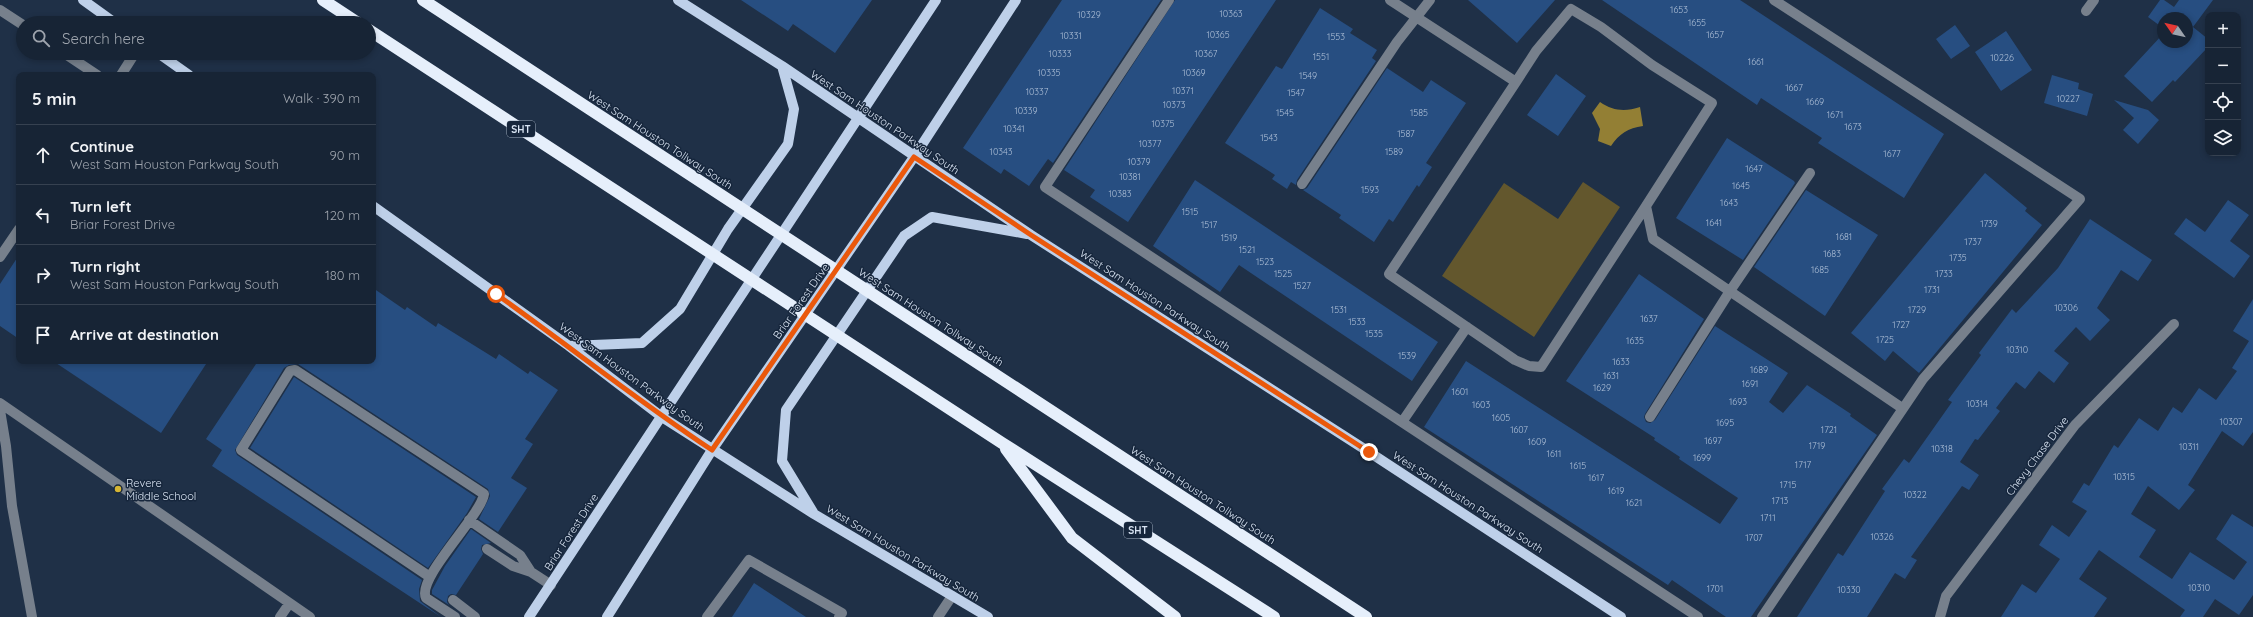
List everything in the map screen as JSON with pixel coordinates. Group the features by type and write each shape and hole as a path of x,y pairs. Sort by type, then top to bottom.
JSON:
{"highway":[{"path":"322,0 347,16"},
{"name":"West Sam Houston Tollway South","path":"423,0 1366,617"},
{"name":"SHT","path":"376,35 881,362 1002,443 1274,617"},
{"path":"1002,443 1072,538 1175,617"}],"main road":[{"path":"83,0 106,16"},
{"name":"West Sam Houston Parkway South","path":"678,0 782,66 1031,235 1362,447 1621,617"},
{"name":"Briar Forest Drive","path":"529,617 936,0"},
{"name":"Briar Forest Drive","path":"607,617 712,450 914,157 1016,0"},
{"path":"168,60 185,72"},
{"path":"569,346 642,344 680,309 728,230 788,144 794,109 782,66"},
{"name":"West Sam Houston Parkway South","path":"376,208 569,346 662,417 814,514 988,617"},
{"path":"814,514 782,461 786,410 904,236 932,217 1031,235"}],"street":[{"path":"1169,0 1046,187 1698,617"},
{"path":"1390,0 1516,82"},
{"path":"1302,184 1416,17 1430,0"},
{"path":"1762,617 1923,379 2080,199 1774,0"},
{"path":"2086,11 2094,0"},
{"path":"1571,9 1602,28 1652,65 1712,103 1646,206 1541,367 1529,366 1515,360 1388,274 1536,51 1571,9"},
{"path":"0,10 16,20"},
{"path":"74,60 92,72"},
{"path":"123,72 131,60"},
{"path":"1650,417 1730,291 1810,173"},
{"path":"1646,206 1653,239 1902,408"},
{"path":"0,257 16,233"},
{"name":"Chevy Chase Drive","path":"1940,617 1946,596 2075,425 2174,324"},
{"path":"1402,422 1467,327"},
{"path":"430,577 243,453 241,447 290,371 295,370 484,494 469,520 430,577 424,593 426,598 455,617"},
{"path":"0,402 289,604 310,617"},
{"path":"0,410 6,446 12,506 32,617"},
{"path":"469,520 520,555 531,572"},
{"path":"487,549 513,566 531,572 551,585"},
{"path":"707,617 749,560 842,613 839,617"},
{"path":"938,617 952,596"},
{"path":"453,600 475,617"},
{"path":"280,617 289,604"}],"shaded area":[{"path":"1600,102 1619,110 1629,110 1640,107 1643,126 1624,132 1611,146 1598,141 1600,129 1592,113"},
{"path":"1583,182 1620,207 1534,337 1442,276 1504,183 1558,219"}],"building":[{"path":"741,0 872,0 835,53 793,24 788,31"},
{"path":"1062,0 1161,0 1053,163 1048,159 1029,186 1004,169 1001,174 963,148"},
{"path":"1175,0 1276,0 1128,222 1090,197 1095,190 1064,170"},
{"path":"1468,0 1555,0 1517,43"},
{"path":"1602,0 1740,0 1944,134 1904,198 1818,143 1822,138 1761,98 1757,105"},
{"path":"2160,0 2164,0 2174,7 2179,0 2213,0 2193,27 2193,12 2157,12 2157,24 2148,17"},
{"path":"1320,8 1353,29 1350,33 1377,50 1372,58 1376,61 1297,180 1296,185 1291,182 1287,189 1272,179 1275,175 1225,143 1276,66 1282,69"},
{"path":"1955,25 1970,46 1951,59 1936,39"},
{"path":"2193,27 2205,37 2205,50 2175,82 2173,80 2152,102 2124,76 2157,40 2157,48 2193,48"},
{"path":"2006,31 2032,70 2001,91 1975,52"},
{"path":"1387,68 1423,92 1431,80 1466,103 1426,163 1432,167 1419,187 1417,185 1393,222 1389,219 1374,242 1339,218 1341,215 1303,190 1307,188"},
{"path":"1556,74 1586,96 1558,136 1527,115"},
{"path":"2052,75 2079,83 2078,89 2093,94 2087,116 2044,103"},
{"path":"2114,100 2148,110 2159,120 2138,144 2123,130 2134,118"},
{"path":"1727,138 1795,183 1743,260 1676,218"},
{"path":"1985,173 2027,208 2025,211 2042,225 1919,373 1893,351 1885,361 1851,333"},
{"path":"1195,180 1438,342 1412,381 1239,265 1220,292 1153,246"},
{"path":"1806,190 1878,235 1825,316 1754,267"},
{"path":"2228,200 2249,215 2230,241 2250,256 2234,278 2174,234 2186,218 2205,232"},
{"path":"2090,219 2152,260 2138,281 2121,270 2097,308 2110,320 2090,341 2076,327 2054,351 2069,363 2054,383 2039,371 2025,389 2016,382 1996,408 2000,411 1978,440 1975,439 1960,462 1979,475 1969,490 1962,486 1911,557 1917,560 1905,579 1895,573 1867,617 1797,617 1838,553 1843,556 1885,491 1882,489 1904,459 1909,463 1952,402 1948,400 1981,355 1979,353 2012,309 2016,313 2058,268"},
{"path":"16,260 16,337 0,326 0,284"},
{"path":"1639,274 1704,319 1645,414 1644,417 1646,422 1650,423 1655,420 1715,326 1788,373 1769,402 1783,413 1807,385 1851,414 1850,416 1877,435 1751,617 1726,617 1672,580 1668,585 1424,427 1466,361 1720,524 1738,498 1679,459 1680,457 1654,440 1655,438 1566,381"},
{"path":"376,290 405,310 407,307 436,327 438,323 496,359 499,354 528,374 530,371 558,390 525,439 533,444 511,478 527,488 498,532 479,519 490,496 488,489 298,364 376,364"},
{"path":"2253,299 2253,432 2243,446 2222,431 2188,485 2195,490 2179,510 2148,486 2131,514 2156,530 2139,557 2172,579 2190,552 2234,580 2247,562 2216,539 2232,514 2253,527 2253,595 2239,615 2215,599 2203,617 2180,617 2185,610 2099,550 2079,579 2107,598 2094,617 2001,617 2022,584 2036,593 2060,559 2039,545 2052,525 2069,537 2087,511 2072,502 2084,483 2089,486 2114,445 2118,448 2139,418 2158,431 2173,407 2182,413 2199,388 2216,400 2237,371 2232,368 2249,341 2233,331"},
{"path":"58,364 206,364 161,433"},
{"path":"256,364 298,364 289,365 284,368 235,450 237,455 422,580 419,589 420,601 441,617 212,466 222,450 206,439"},
{"path":"294,377 476,497 467,513 428,568 250,448"},
{"path":"471,529 491,543 482,545 481,549 483,554 456,595 451,594 448,596 447,602 449,605 432,594 432,590 445,566"},
{"path":"754,583 806,617 732,617"}],"place":[{"name":"Revere Middle School","path":"118,489"}],"route":[{"path":"496,294 569,346 662,417 712,450 914,157 1031,235 1369,452"}]}
